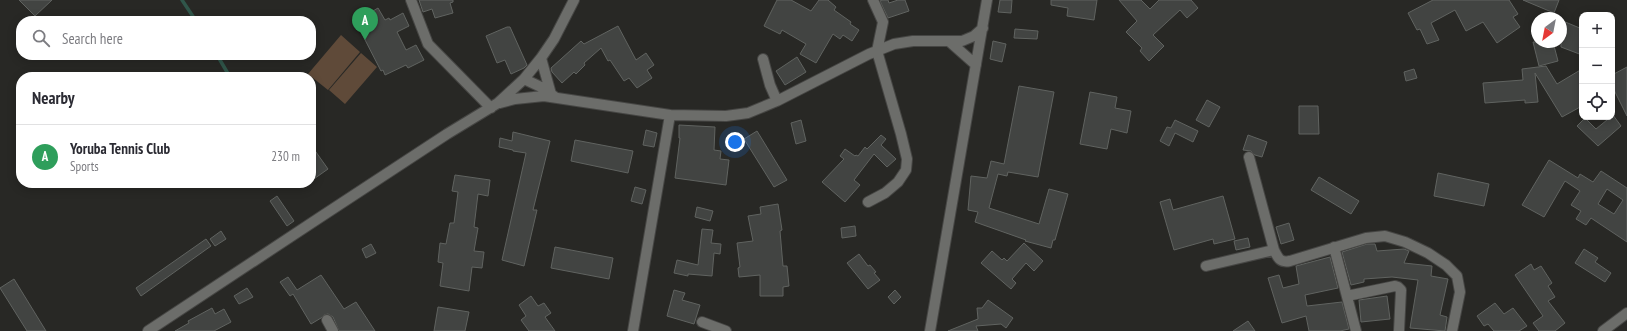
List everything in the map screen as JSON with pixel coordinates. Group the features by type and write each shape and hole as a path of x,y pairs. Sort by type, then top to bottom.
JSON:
{"street":[{"path":"411,0 428,44 494,106"},
{"path":"148,331 319,218 494,106 524,79 541,58 554,39 574,0"},
{"path":"868,202 885,193 898,182 906,170 907,159 877,51 883,22 873,0"},
{"path":"930,331 987,0"},
{"path":"494,106 530,97 554,96 670,114 726,116 748,113 777,101 894,44 913,41 962,41 974,36 983,28"},
{"path":"950,42 962,50 976,65"},
{"path":"541,58 554,96"},
{"path":"763,58 770,85 777,101"},
{"path":"524,79 539,86 554,96"},
{"path":"633,331 670,114"},
{"path":"1249,157 1274,250 1278,258 1285,262 1366,238 1385,236 1405,242 1428,253 1446,265 1457,276 1460,286 1452,331"},
{"path":"1334,247 1356,331"},
{"path":"1206,266 1274,250"},
{"path":"1347,296 1398,286 1401,290 1399,331"},
{"path":"1603,331 1627,313"},
{"path":"327,320 333,331"},
{"path":"702,322 726,331"}],"shaded area":[{"path":"341,35 360,52 328,90 316,80 316,72 310,72"},
{"path":"361,53 377,67 345,104 329,90"}],"building":[{"path":"19,0 52,0 35,16"},
{"path":"419,0 453,0 453,2 450,3 453,13 435,18 432,9 423,12"},
{"path":"777,0 791,0 811,11 819,0 828,0 836,7 834,10 851,22 850,24 859,30 852,41 843,35 840,39 833,34 816,63 800,54 806,44 782,30 780,34 764,26"},
{"path":"888,0 889,3 898,0 905,0 909,11 888,18 880,1"},
{"path":"1000,0 1012,0 1011,13 998,12"},
{"path":"1051,0 1097,0 1094,20 1067,16 1068,8 1051,5"},
{"path":"1119,0 1141,0 1150,9 1159,0 1191,0 1198,8 1187,18 1180,10 1153,35 1164,46 1149,61 1140,51 1142,48 1126,32 1137,21"},
{"path":"1433,0 1509,0 1518,14 1513,17 1520,27 1497,43 1483,22 1466,31 1455,10 1431,23 1439,40 1427,44 1420,29 1417,30 1408,13"},
{"path":"1523,0 1559,0 1554,12"},
{"path":"378,8 385,20 389,18 390,20 403,13 409,26 397,32 406,50 416,45 424,60 408,68 406,65 385,75 383,70 381,71 361,32 366,30 356,21"},
{"path":"1567,23 1579,28 1579,54 1564,48 1567,48"},
{"path":"618,26 636,60 646,53 654,65 647,70 652,78 637,88 629,78 624,81 610,60 608,61 601,48 584,63 585,65 576,74 574,72 562,83 552,72 551,68 581,41 584,44"},
{"path":"510,27 527,65 511,74 505,60 497,63 486,36"},
{"path":"1015,29 1038,31 1037,39 1014,38"},
{"path":"993,41 1006,44 1002,62 990,59"},
{"path":"1534,48 1555,48 1558,61 1539,66"},
{"path":"797,57 806,72 785,85 776,71"},
{"path":"1546,66 1557,84 1579,71 1579,108 1562,117 1535,73 1538,102 1525,103 1525,100 1485,103 1483,83 1523,80 1522,69"},
{"path":"1627,67 1627,116 1615,92 1615,73"},
{"path":"1414,69 1417,78 1406,81 1404,72"},
{"path":"1019,86 1054,92 1038,177 1008,172 1007,176 998,174 989,208 1039,224 1049,189 1068,194 1055,240 1053,240 1051,248 1025,241 1026,240 975,222 978,212 968,210 971,176 987,178 991,161 1004,164"},
{"path":"1090,92 1117,97 1115,108 1131,111 1127,133 1111,129 1107,149 1080,144"},
{"path":"1207,100 1220,107 1209,127 1196,120"},
{"path":"1299,106 1318,106 1319,134 1299,134"},
{"path":"1615,118 1621,126 1598,146 1577,126 1583,120 1587,120 1596,129 1607,120 1615,120"},
{"path":"801,120 806,141 796,144 791,123"},
{"path":"1175,120 1198,131 1193,142 1175,133 1169,146 1160,141 1167,127 1171,128"},
{"path":"679,125 715,127 714,150 721,151 720,159 729,160 726,185 675,178 680,138"},
{"path":"646,130 657,133 654,147 643,145"},
{"path":"757,131 787,180 774,187 744,139"},
{"path":"513,132 550,141 533,210 537,210 524,266 502,260 526,153 499,147 500,138 512,141"},
{"path":"881,135 886,139 881,145 896,159 887,167 874,154 854,180 860,185 845,202 822,182 844,159 840,156 845,149 855,156 858,156 865,147 867,149"},
{"path":"1248,135 1267,142 1262,157 1255,155 1251,151 1243,150"},
{"path":"575,140 633,151 628,173 571,161"},
{"path":"316,152 328,169 316,177"},
{"path":"1549,160 1578,178 1580,174 1593,182 1601,171 1627,188 1627,242 1591,218 1586,225 1576,219 1581,211 1571,205 1580,191 1565,181 1544,217 1522,205","holes":["1607,189 1623,200 1614,214 1598,204"]},
{"path":"1438,173 1489,184 1484,206 1434,196"},
{"path":"455,175 490,180 488,196 478,194 474,227 478,228 474,251 484,252 482,268 472,267 469,291 440,286 443,263 438,262 440,243 446,244 450,223 454,223 458,192 452,191"},
{"path":"1319,177 1359,201 1351,214 1311,190"},
{"path":"635,187 646,190 642,204 631,201"},
{"path":"277,196 294,221 287,226 270,201"},
{"path":"1223,196 1235,239 1214,244 1213,239 1174,250 1160,202 1170,199 1173,210"},
{"path":"778,204 782,230 780,231 783,266 787,266 789,286 783,287 783,296 760,296 760,275 739,277 738,268 740,267 737,243 753,241 748,216 761,214 760,207"},
{"path":"697,207 713,211 710,221 695,217"},
{"path":"1289,223 1294,240 1281,244 1276,227"},
{"path":"855,226 856,236 842,238 841,228"},
{"path":"702,229 713,230 711,243 721,244 720,254 714,253 712,276 688,274 688,276 674,273 677,260 698,265"},
{"path":"221,231 226,239 215,246 210,239"},
{"path":"1248,238 1250,247 1236,250 1234,241"},
{"path":"206,239 211,246 141,296 136,288"},
{"path":"1024,243 1043,261 1034,271 1026,263 1012,279 1016,283 1011,289 981,263 992,251 1002,260 1004,258 1007,261"},
{"path":"371,244 376,253 366,258 362,249"},
{"path":"1367,244 1375,244 1377,251 1404,249 1409,251 1404,263 1432,266 1431,276 1448,279 1440,315 1447,317 1445,331 1410,328 1418,280 1392,277 1364,279 1364,282 1351,285 1342,252"},
{"path":"555,247 613,258 609,279 551,268"},
{"path":"1584,249 1598,258 1595,262 1611,273 1605,282 1575,263"},
{"path":"859,254 868,266 870,265 876,272 874,273 880,280 868,289 847,263"},
{"path":"1330,257 1338,288 1305,295 1307,306 1342,302 1349,329 1340,331 1309,331 1306,316 1282,323 1268,278 1279,275 1283,288 1299,284 1296,266"},
{"path":"1531,264 1534,270 1541,266 1552,283 1548,286 1555,297 1548,301 1565,323 1555,331 1539,331 1533,323 1543,316 1515,275"},
{"path":"321,275 344,309 356,302 375,331 339,331 333,317 328,314 311,324 293,294 290,296 280,282 288,277 297,290"},
{"path":"14,279 46,331 27,331 0,288"},
{"path":"247,288 253,297 239,304 234,296"},
{"path":"674,290 685,293 682,300 700,305 694,324 667,316"},
{"path":"895,290 901,297 894,304 888,297"},
{"path":"531,296 538,306 544,303 551,313 545,317 555,331 529,331 521,320 526,316 519,305"},
{"path":"1387,296 1390,319 1361,322 1359,300"},
{"path":"988,300 1013,318 1006,328 1001,324 976,326 978,331 948,331 978,319 977,308 982,308"},
{"path":"1495,303 1504,314 1513,308 1527,326 1519,331 1494,331 1488,324 1484,326 1477,316"},
{"path":"438,307 469,312 465,331 434,331"},
{"path":"212,308 215,314 224,309 231,322 214,331 175,331 189,323 188,321"},
{"path":"1248,321 1255,331 1233,331"}],"waterway":[{"path":"182,0 193,16"},
{"path":"220,60 227,72"}],"place":[{"name":"Yoruba Tennis Club","path":"365,40"}]}
